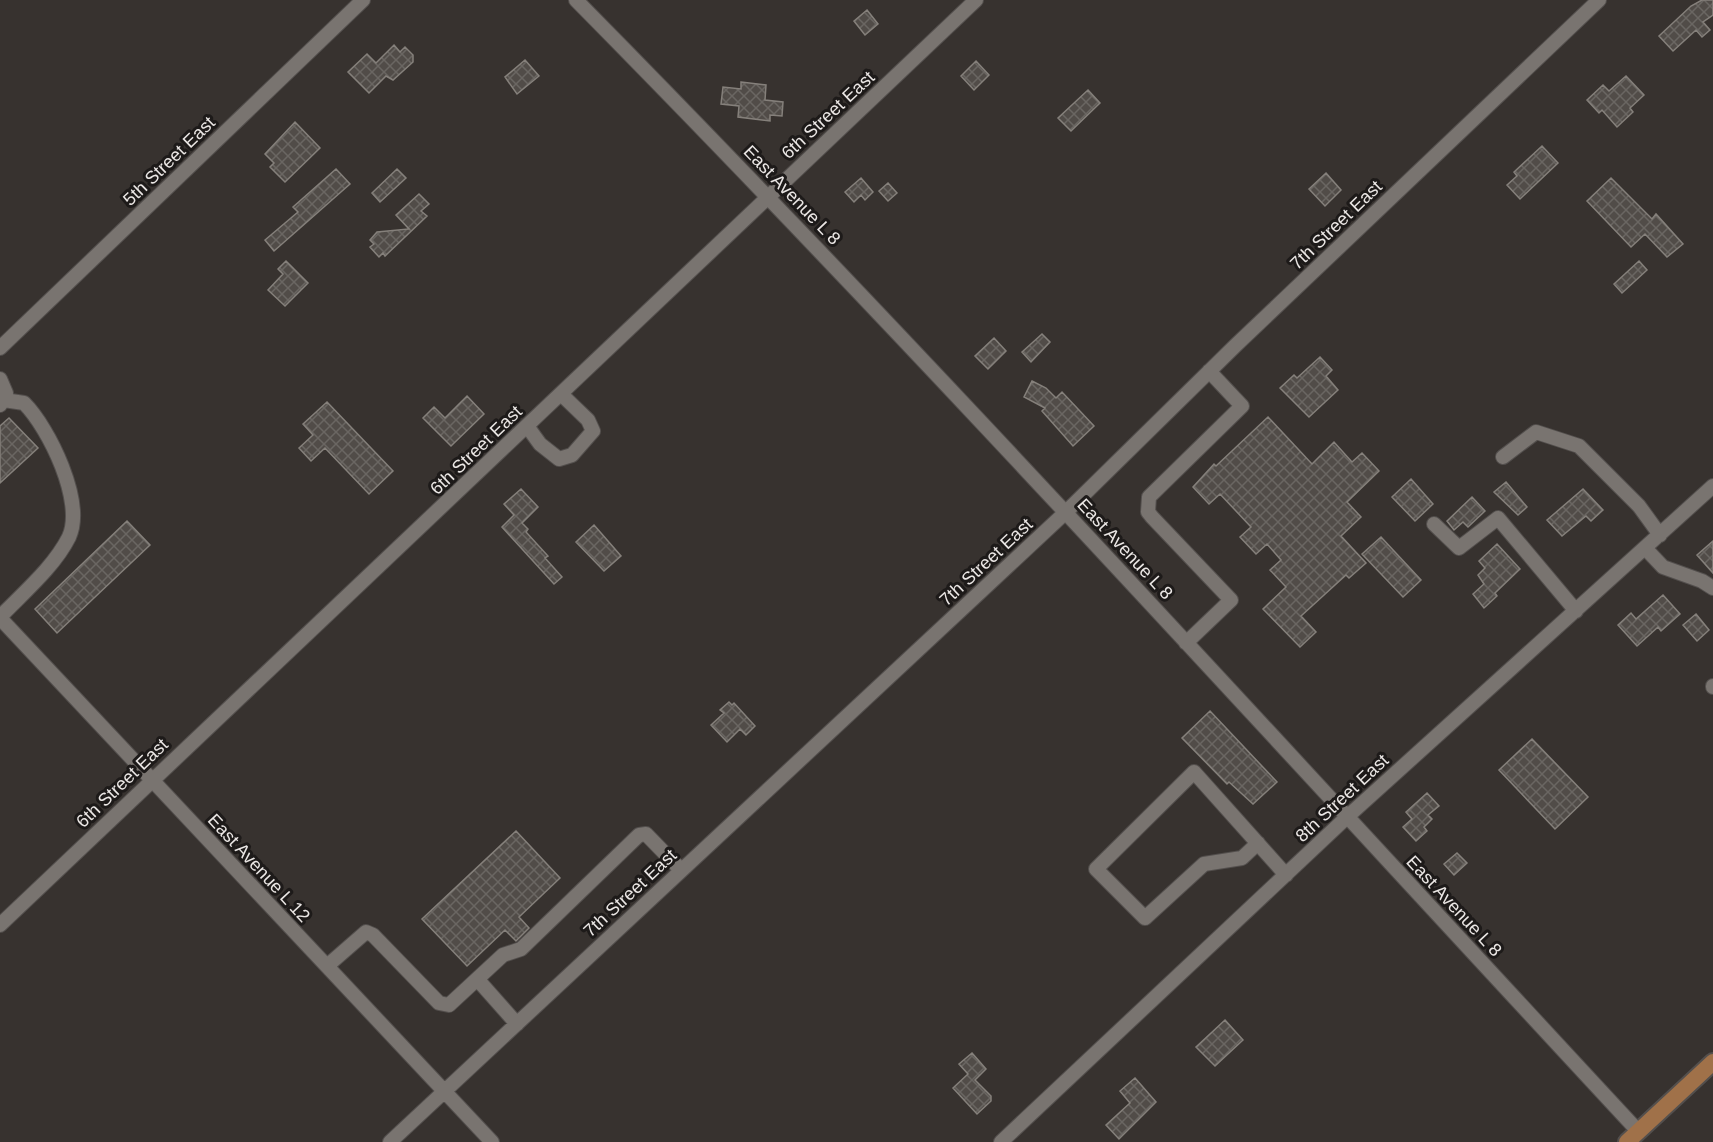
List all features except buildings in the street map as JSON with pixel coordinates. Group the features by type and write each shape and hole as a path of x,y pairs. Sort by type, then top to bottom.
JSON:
{"main road":[{"path":"1633,1137 1713,1062"}],"street":[{"name":"5th Street East","path":"0,348 363,0"},
{"name":"East Avenue L 8","path":"576,0 769,196 1065,512 1347,817 1633,1137"},
{"name":"6th Street East","path":"0,925 976,0"},
{"name":"7th Street East","path":"390,1142 1065,512 1209,371 1599,0"},
{"path":"1186,643 1231,600 1152,518 1148,505 1149,498 1242,406 1209,371"},
{"path":"0,379 6,393 2,403 24,403 48,432 69,494 72,516 70,536 58,553 0,618"},
{"path":"527,426 540,444 559,459 572,455 593,431 588,420 561,394"},
{"path":"1503,457 1536,432 1579,446 1639,506 1660,535"},
{"name":"8th Street East","path":"1001,1142 1347,817 1713,488"},
{"path":"1434,524 1459,548 1498,519 1576,611"},
{"path":"1645,548 1663,567 1702,581 1713,588"},
{"name":"East Avenue L 12","path":"0,618 492,1142"},
{"path":"1258,843 1242,858 1204,864 1144,918 1096,869 1194,772 1258,843 1286,875"},
{"path":"327,966 366,932 373,935 443,1005 455,1001 503,955 521,949 639,835 646,834 654,839 681,870"},
{"path":"478,980 517,1024"}]}
